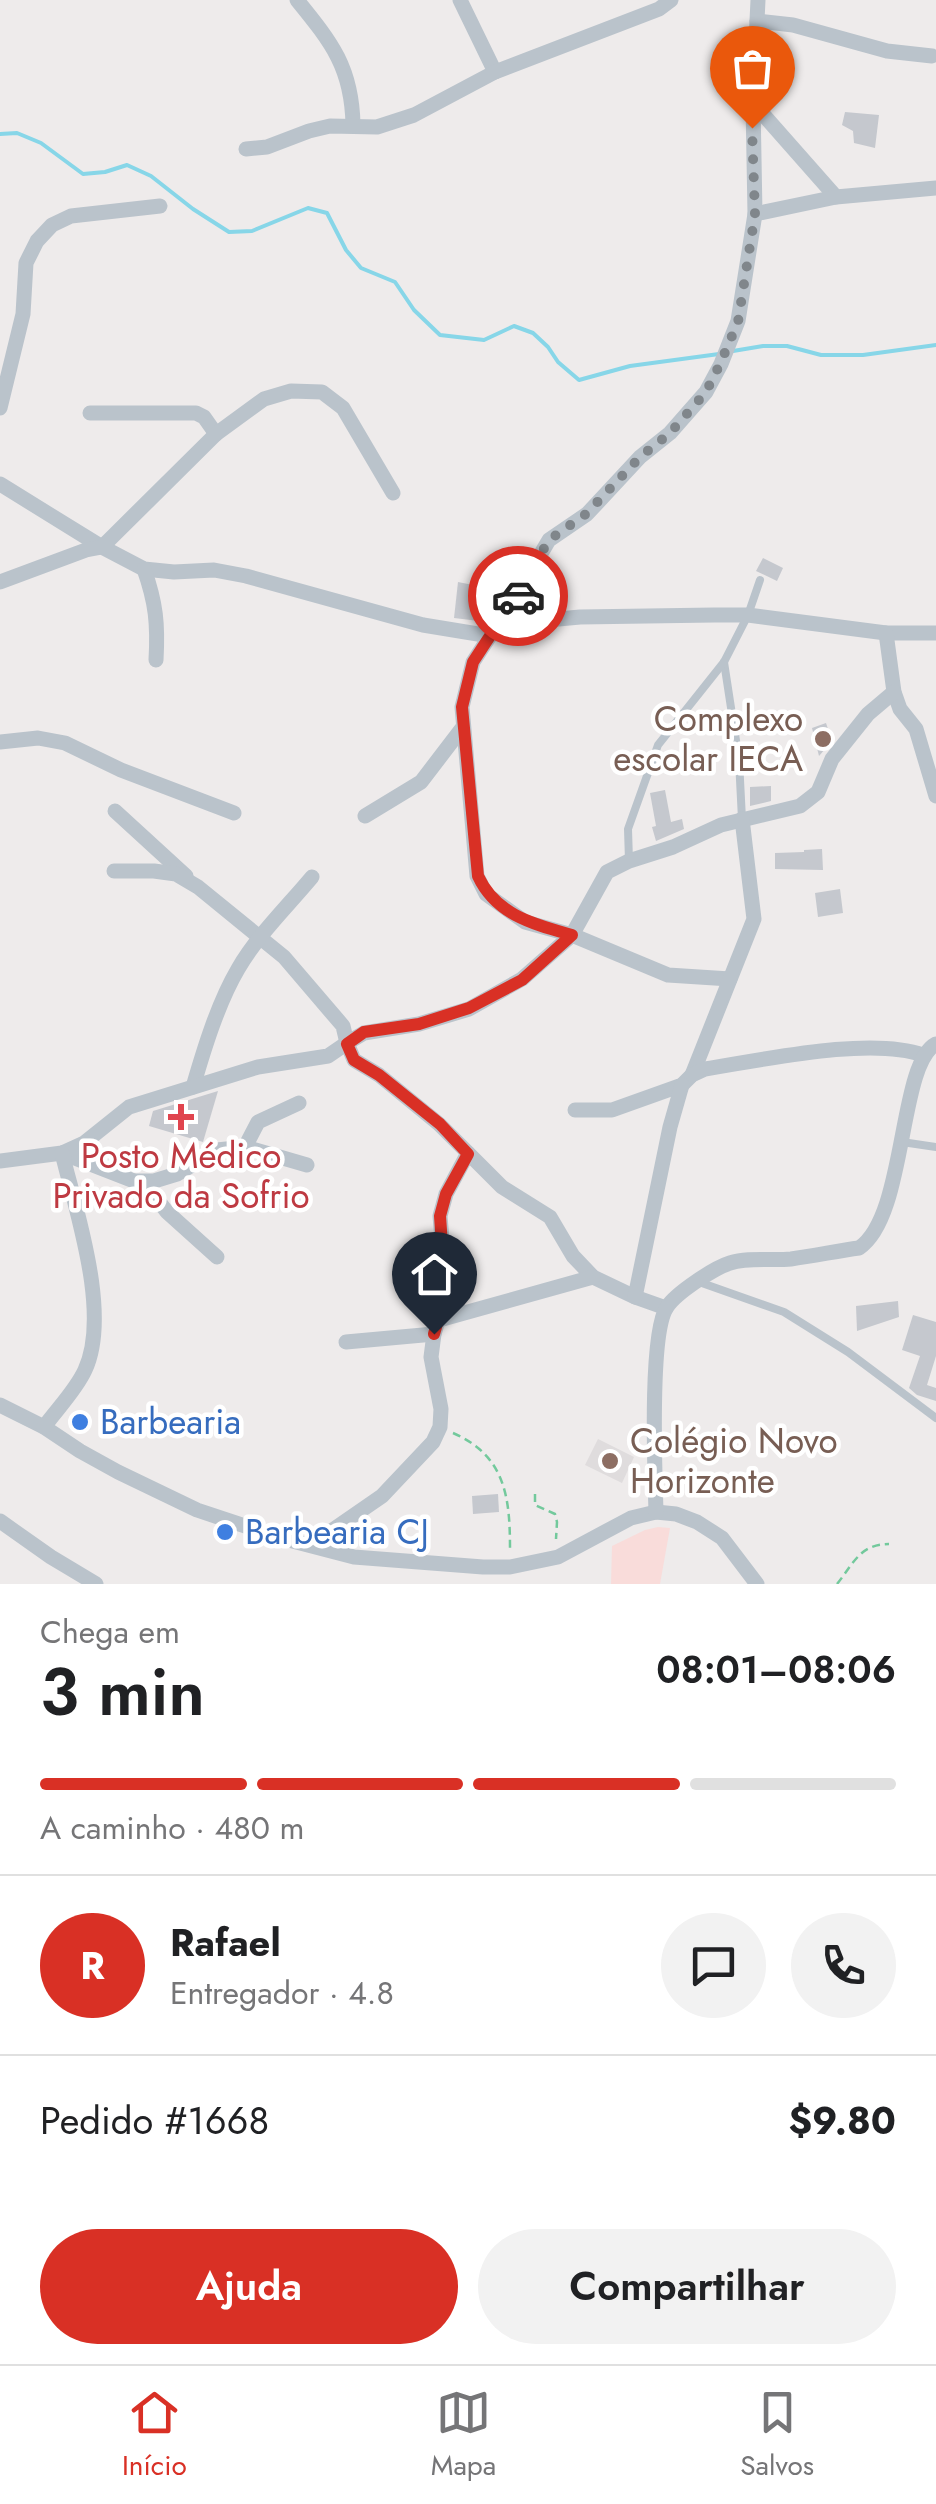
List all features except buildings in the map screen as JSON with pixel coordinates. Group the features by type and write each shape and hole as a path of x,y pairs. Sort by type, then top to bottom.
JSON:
{"street":[{"path":"297,0 321,29 346,74 353,99 354,125"},
{"path":"460,0 495,72"},
{"path":"246,149 268,147 330,126 377,127 414,115 495,72 659,9 672,0"},
{"path":"730,978 668,975 572,935 526,922 486,894 478,876 462,707 473,662 490,636 506,624 523,584 549,540 586,514 640,457 670,433 706,392 738,322 755,214 753,103 758,0"},
{"path":"757,21 793,25 887,51 932,56"},
{"path":"753,103 836,197"},
{"path":"755,214 836,197 936,188"},
{"path":"0,408 22,314 26,263 38,241 52,226 71,216 160,206"},
{"path":"0,582 102,547 216,434 264,399 291,391 322,392 343,408 392,493"},
{"path":"90,413 196,412 216,434"},
{"path":"0,484 144,569 214,570 246,576 422,625 490,636"},
{"path":"144,569 158,625 156,660"},
{"path":"506,624 580,617 748,616 886,633 936,634"},
{"path":"886,633 894,692 900,709 916,730 936,796"},
{"path":"0,1143 1,1160 62,1153 84,1143 129,1107 258,1067 328,1056 364,1032 419,1024 469,1008 522,980 572,935 607,872 721,824 800,806 818,792 832,759 868,714 894,692"},
{"path":"364,816 421,782 463,727"},
{"path":"0,742 38,738 65,743 121,770 234,813"},
{"path":"115,811 284,957 343,1026 354,1060 440,1124 502,1187 550,1217 573,1256 592,1277 666,1308"},
{"path":"635,1297 670,1127 754,919 742,819"},
{"path":"114,870 176,874 198,886"},
{"path":"193,1087 204,1048 237,970 259,938 312,878"},
{"path":"575,1110 612,1110 705,1069 832,1051 930,1050 918,1069 883,1212 868,1242 859,1248 789,1259 726,1264 678,1295 666,1308 658,1338 656,1512"},
{"path":"245,1147 258,1122 299,1102"},
{"path":"134,1181 154,1181 177,1174 217,1150 245,1147 308,1164"},
{"path":"62,1153 150,1190 167,1212 217,1257"},
{"path":"44,1428 85,1370 94,1339 94,1305 82,1230 62,1153"},
{"path":"311,1546 382,1496 433,1442 440,1427 432,1357 444,1274 440,1216 446,1194 468,1154"},
{"path":"346,1342 437,1327 592,1277"},
{"path":"0,1405 80,1452 196,1510 311,1546 370,1558 510,1567 564,1554 631,1518 656,1512 676,1514 722,1538 756,1584"},
{"path":"0,1521 96,1584"}],"lane":[{"path":"629,861 628,829 658,745 724,662 748,616 760,580"},
{"path":"724,662 740,760 742,819"},
{"path":"902,1142 936,1147"},
{"path":"699,1282 784,1312 848,1352 936,1418"}],"path":[{"path":"440,1427 483,1450 505,1487 510,1513 510,1567"},
{"path":"535,1494 535,1506 555,1514 556,1550 564,1554"},
{"path":"837,1584 867,1548 889,1544"}],"shaded area":[{"name":"Colégio Novo Horizonte","path":"598,1439 634,1457 622,1483 585,1465"},
{"path":"658,1527 670,1528 660,1584 611,1584 612,1546"}],"waterway":[{"path":"0,134 17,133 41,143 83,174 127,165 151,176 229,232 252,231 308,208 327,213 346,250 361,268 395,282 414,310 440,335 484,340 514,326 533,333 579,380 630,366 719,354"},
{"path":"733,351 787,346 821,355 863,355 936,345"}],"way so far":[{"path":"518,596 549,540 586,514 640,457 670,433 706,392 720,364 738,322 755,214 752,128"}],"place":[{"name":"Complexo escolar IECA","path":"823,739"},
{"name":"Posto Médico Privado da Sofrio","path":"181,1117"},
{"name":"Barbearia","path":"80,1422"},
{"name":"Colégio Novo Horizonte","path":"610,1461"},
{"name":"Barbearia CJ","path":"225,1532"}],"route":[{"path":"434,1334 442,1306 444,1274 440,1216 446,1194 468,1154 440,1124 354,1060 347,1044 364,1032 419,1024 469,1008 522,980 572,935 526,922 486,894 474,851 462,707 473,662 490,636 506,624 518,596"}]}
